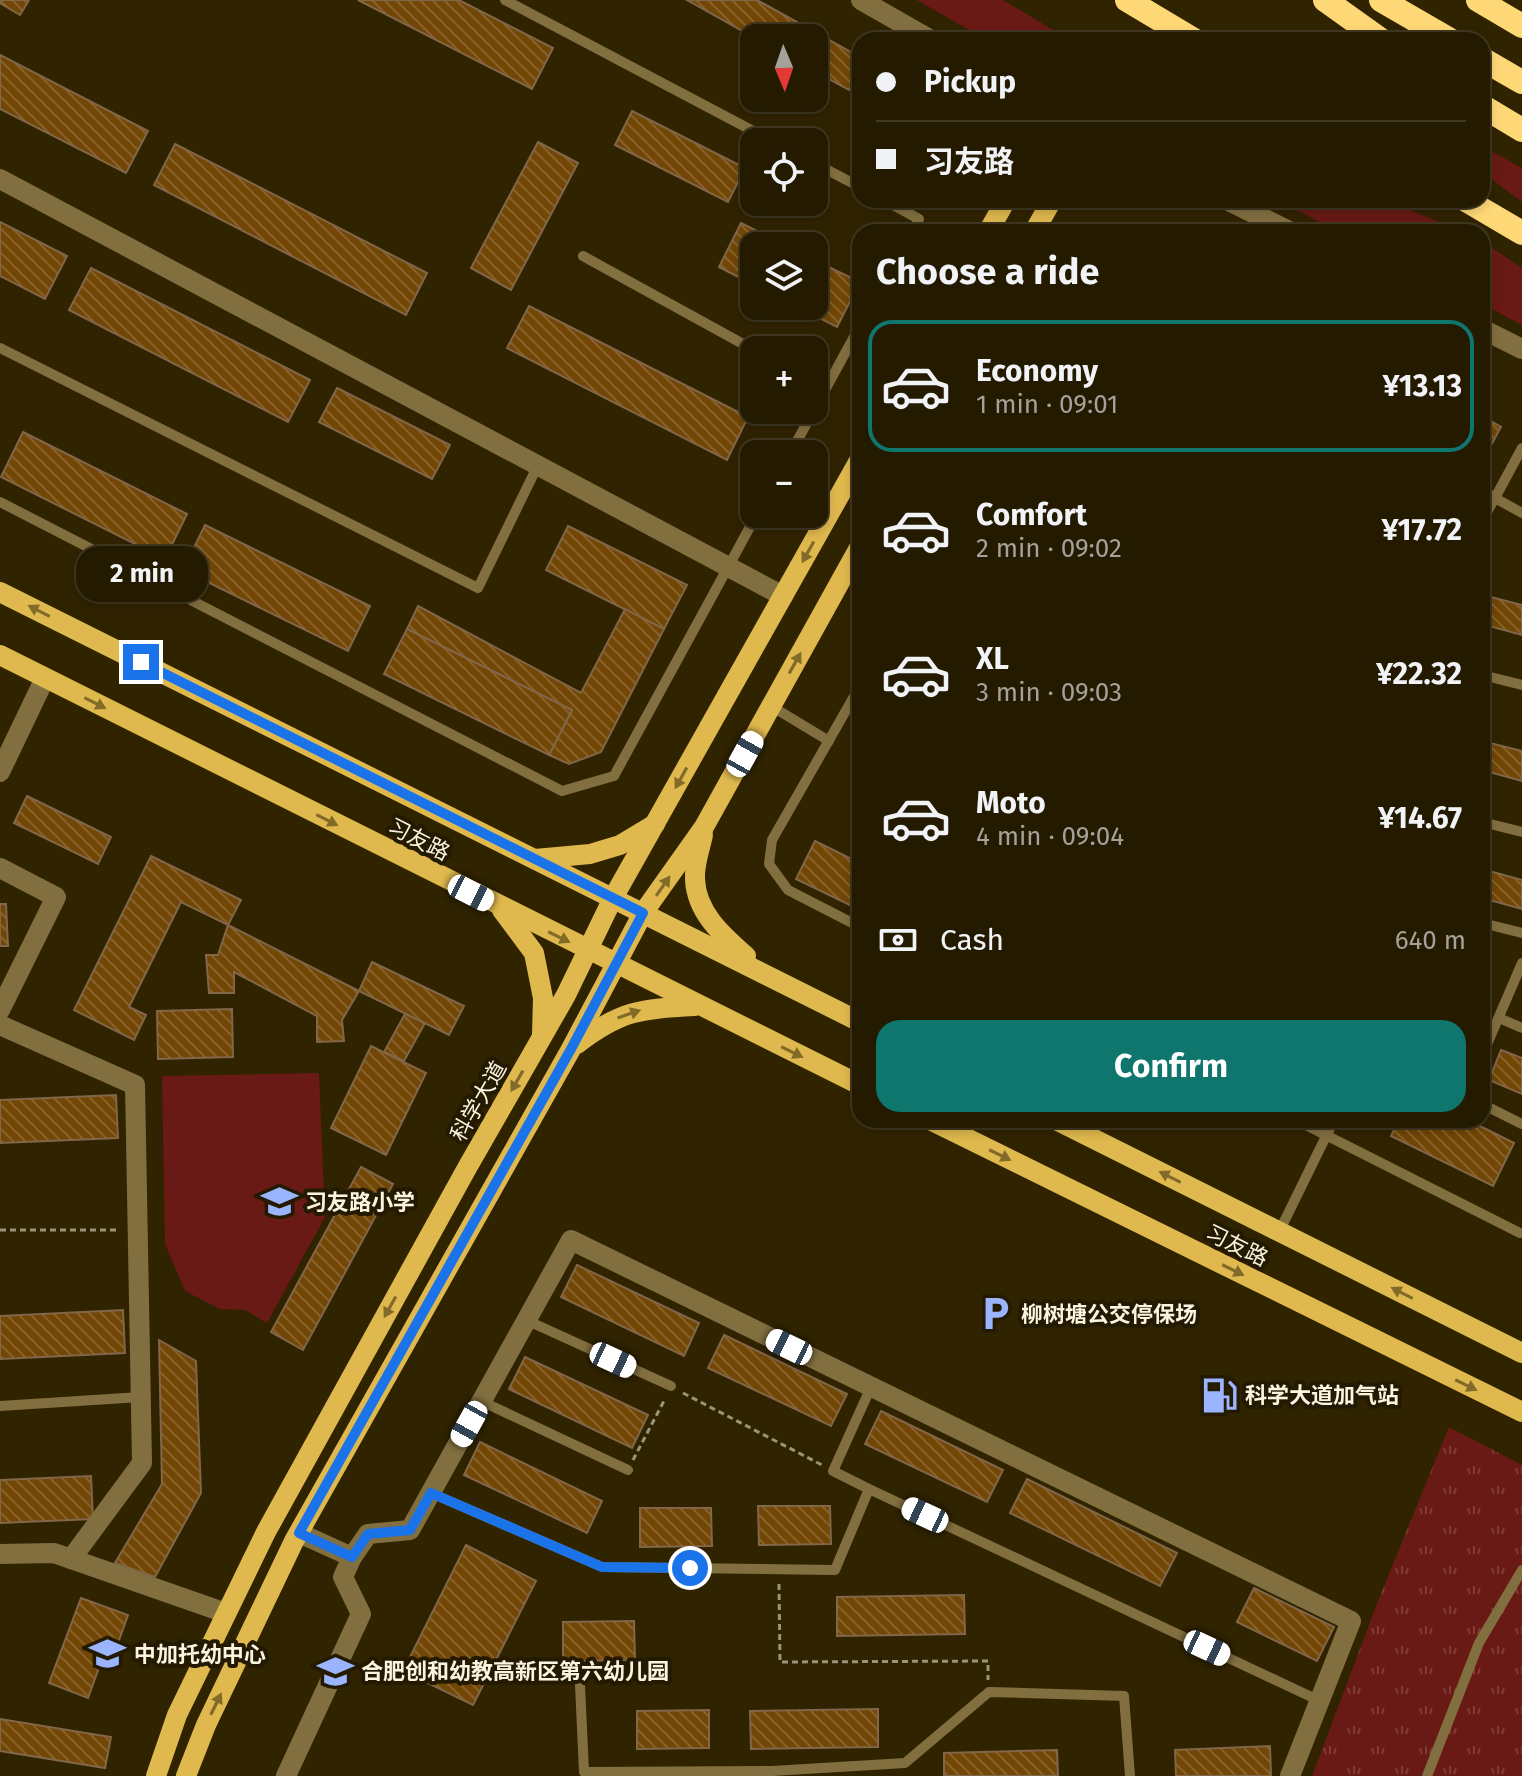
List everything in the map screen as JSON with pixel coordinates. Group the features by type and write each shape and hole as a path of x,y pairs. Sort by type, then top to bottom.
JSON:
{"highway":[{"path":"1127,0 1181,32"},
{"path":"1325,0 1370,32"},
{"path":"1381,0 1436,32"},
{"path":"1478,0 1522,26"},
{"path":"1490,64 1522,82"},
{"path":"1490,111 1522,130"},
{"path":"1480,208 1522,233"}],"main road":[{"name":"科学大道","path":"156,1776 177,1715 273,1518 542,1039 613,898 852,473"},
{"path":"186,1776 206,1725 299,1533 571,1049 643,913 704,827 852,560"},
{"name":"习友路","path":"0,592 852,1018"},
{"name":"习友路","path":"0,655 852,1081"},
{"path":"535,859 590,854 620,845 655,824"},
{"path":"704,827 694,876 697,894 715,929 770,977"},
{"path":"500,907 534,953 543,998 542,1039"},
{"path":"571,1049 604,1022 644,1009 698,1006"},
{"name":"习友路","path":"946,1128 1522,1412"},
{"name":"习友路","path":"1072,1128 1522,1353"}],"street":[{"path":"861,0 917,32"},
{"path":"0,179 783,596"},
{"path":"1243,208 1275,224"},
{"path":"1490,333 1522,349"},
{"path":"0,772 45,678"},
{"path":"0,868 56,897 0,1010"},
{"path":"0,1025 135,1085 142,1463 71,1559"},
{"path":"286,1776 361,1614 343,1577 352,1557 368,1534 410,1530 571,1240 1351,1621 1290,1776"},
{"path":"299,1533 352,1557"},
{"path":"0,1554 54,1553 226,1613"}],"lane":[{"path":"505,0 747,128"},
{"path":"828,170 852,183"},
{"path":"899,208 919,219 916,224"},
{"path":"583,256 740,342"},
{"path":"828,385 852,341"},
{"path":"0,348 478,588 538,465"},
{"path":"1490,507 1522,448"},
{"path":"1490,495 1522,513"},
{"path":"0,502 562,791 614,776 749,528"},
{"path":"1490,677 1522,685"},
{"path":"852,700 772,840 769,864 788,890 852,923"},
{"path":"771,706 829,741"},
{"path":"1490,824 1522,832"},
{"path":"1490,925 1522,933"},
{"path":"1490,1038 1522,963"},
{"path":"1499,1018 1522,1028"},
{"path":"1490,1108 1522,1124"},
{"path":"1311,1128 1520,1233"},
{"path":"1279,1232 1330,1128"},
{"path":"526,1320 671,1386"},
{"path":"871,1387 833,1471 1320,1701"},
{"path":"0,1406 141,1397"},
{"path":"481,1401 628,1470"},
{"path":"431,1493 602,1567 835,1570 869,1489"},
{"path":"1427,1776 1479,1643 1522,1570"},
{"path":"580,1685 584,1772 769,1773 905,1763 989,1692 1124,1696 1130,1776"}],"path":[{"path":"0,1230 138,1230"},
{"path":"628,1470 671,1386 833,1471"},
{"path":"779,1569 780,1662 988,1661 989,1692"}],"green space":[{"path":"917,0 1003,0 1057,32 972,32"},
{"path":"1490,150 1522,168 1522,202 1490,178"},
{"path":"1293,208 1405,208 1444,224 1323,224"},
{"path":"1490,246 1522,268 1522,325 1490,308"},
{"path":"319,1073 325,1217 267,1323 245,1310 220,1309 185,1291 165,1244 162,1076"},
{"path":"1449,1427 1522,1465 1522,1776 1312,1776 1378,1601"}],"building":[{"path":"0,0 29,0 20,15"},
{"path":"358,0 459,0 553,48 532,89"},
{"path":"687,0 757,0 800,24 740,24 740,30"},
{"path":"828,39 852,53 852,85 849,90 828,79"},
{"path":"0,55 148,131 126,173 0,109"},
{"path":"632,111 740,165 740,178 728,202 615,145"},
{"path":"538,142 578,163 511,290 471,268"},
{"path":"175,144 427,273 406,315 154,185"},
{"path":"0,222 67,256 45,299 0,276"},
{"path":"741,223 759,232 740,232 740,278 719,267"},
{"path":"828,267 852,278 852,298 837,327 823,320 828,320"},
{"path":"91,268 310,380 288,422 69,310"},
{"path":"529,306 740,413 740,424 745,424 727,460 507,348"},
{"path":"337,388 450,445 432,479 319,422"},
{"path":"1490,421 1501,427 1490,447"},
{"path":"23,432 187,514 165,559 1,477"},
{"path":"205,525 370,606 348,651 183,570"},
{"path":"568,526 687,585 664,629 546,570"},
{"path":"1490,597 1522,605 1522,635 1490,626"},
{"path":"418,606 581,693 625,609 664,629 601,752 569,764 549,755 572,710 407,629"},
{"path":"407,629 572,710 549,755 384,674"},
{"path":"1490,743 1522,751 1522,781 1490,772"},
{"path":"27,796 111,837 98,864 14,823"},
{"path":"815,841 852,859 852,906 796,879"},
{"path":"151,856 241,900 228,925 181,902 129,1007 146,1015 134,1040 74,1010"},
{"path":"1490,871 1522,880 1522,909 1490,900"},
{"path":"0,904 6,904 8,946 0,946"},
{"path":"228,925 359,991 342,1020 344,1041 317,1042 317,1016 234,972 234,993 209,993 206,955 218,955"},
{"path":"372,962 464,1006 449,1035 359,991"},
{"path":"232,1009 233,1057 158,1059 157,1011"},
{"path":"405,1014 425,1023 404,1061 384,1052"},
{"path":"371,1046 426,1073 386,1155 331,1128"},
{"path":"1501,1050 1522,1058 1522,1094 1490,1080"},
{"path":"116,1095 118,1138 0,1143 0,1100"},
{"path":"1395,1128 1484,1128 1514,1143 1493,1186 1391,1136"},
{"path":"361,1167 393,1184 303,1350 271,1332"},
{"path":"577,1265 699,1323 684,1356 561,1297"},
{"path":"123,1310 125,1353 0,1359 0,1316"},
{"path":"724,1335 847,1394 831,1426 708,1368"},
{"path":"159,1340 196,1361 201,1493 155,1577 115,1563 162,1484"},
{"path":"525,1357 648,1415 632,1448 509,1389"},
{"path":"881,1411 1003,1470 987,1502 865,1444"},
{"path":"480,1442 602,1501 587,1533 464,1475"},
{"path":"91,1476 93,1519 0,1523 0,1480"},
{"path":"1027,1479 1177,1553 1160,1586 1010,1513"},
{"path":"758,1506 830,1506 831,1544 759,1545"},
{"path":"640,1508 711,1508 712,1546 640,1547"},
{"path":"466,1545 536,1581 473,1705 403,1671"},
{"path":"1254,1588 1334,1627 1317,1661 1237,1622"},
{"path":"964,1595 965,1634 837,1636 837,1597"},
{"path":"81,1598 128,1615 113,1657 104,1654 88,1698 49,1683"},
{"path":"634,1621 635,1660 563,1661 563,1622"},
{"path":"878,1709 878,1747 751,1749 750,1711"},
{"path":"709,1710 709,1748 637,1749 637,1711"},
{"path":"0,1719 111,1737 105,1768 0,1751"},
{"path":"1270,1746 1271,1776 1176,1776 1175,1750"},
{"path":"1057,1750 1058,1776 944,1776 944,1753"}],"place":[{"name":"习友路小学","path":"279,1202"},
{"name":"柳树塘公交停保场","path":"995,1314"},
{"name":"科学大道加气站","path":"1219,1395"},
{"name":"中加托幼中心","path":"108,1654"},
{"name":"合肥创和幼教高新区第六幼儿园","path":"335,1671"}],"route":[{"path":"141,662 643,913 571,1049 299,1533 352,1557 368,1534 410,1530 431,1493 602,1567 690,1568"}]}
